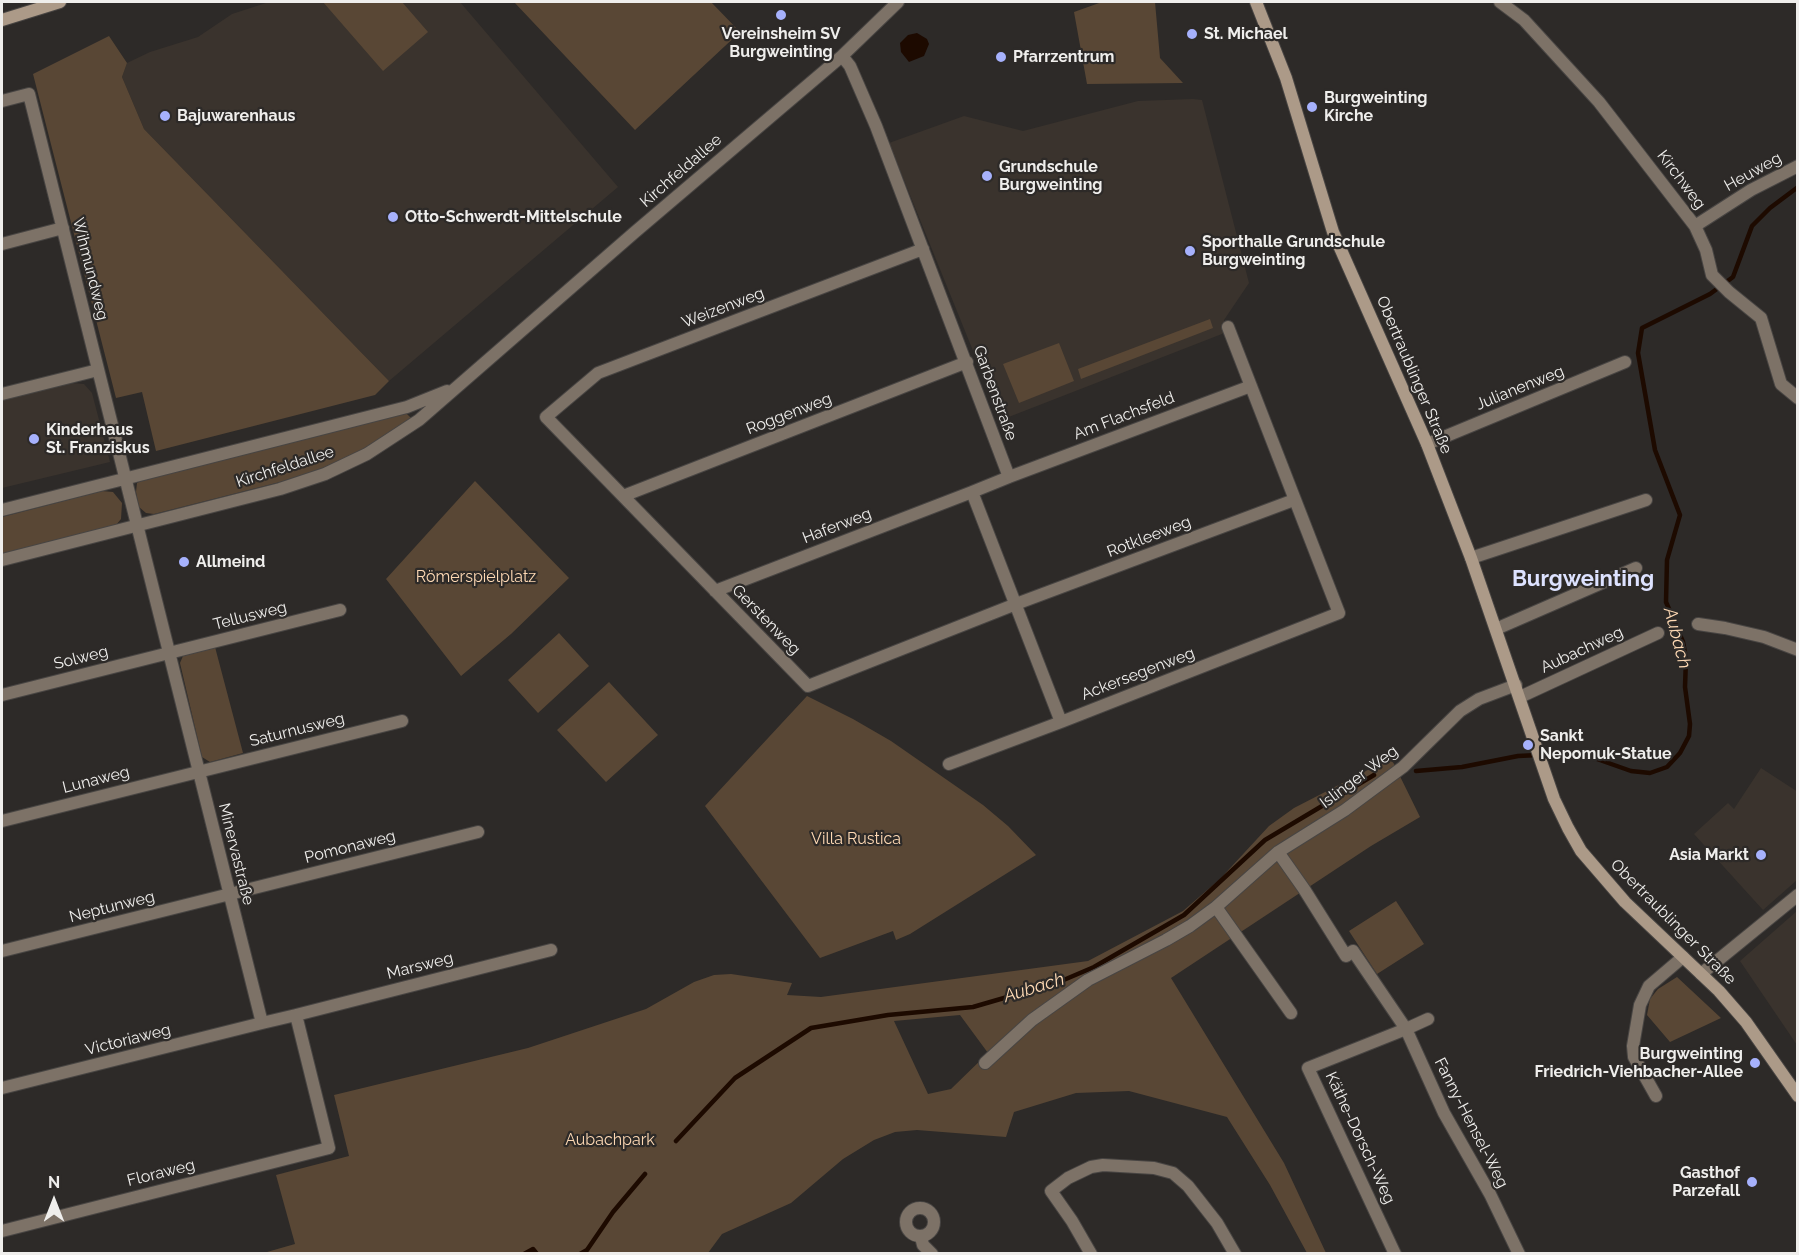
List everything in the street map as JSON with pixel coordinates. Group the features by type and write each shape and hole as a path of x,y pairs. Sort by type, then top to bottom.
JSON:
{"street":[{"path":"2,20 60,2"},
{"name":"Kirchfeldallee","path":"2,560 280,489 325,474 367,454 419,420 842,56 898,2"},
{"name":"Obertraublinger Straße","path":"1256,2 1286,78 1333,232 1427,444 1471,558 1554,799 1581,851 1625,902 1701,974 1746,1022 1797,1096"},
{"name":"Kirchweg","path":"1500,2 1524,20 1599,102 1695,226 1706,250 1712,275 1761,318 1781,384 1797,398"},
{"name":"Garbenstraße","path":"842,56 850,66 876,126 1009,477"},
{"name":"Wihmundweg","path":"2,101 29,94 125,479"},
{"name":"Heuweg","path":"1695,226 1751,190 1797,166"},
{"path":"2,244 63,228"},
{"name":"Weizenweg","path":"546,417 598,373 924,249"},
{"path":"1228,327 1294,500"},
{"name":"Roggenweg","path":"623,496 967,362"},
{"name":"Julianenweg","path":"1427,444 1625,362"},
{"path":"2,393 98,370"},
{"name":"Am Flachsfeld","path":"1009,477 1251,386"},
{"name":"Kirchfeldallee","path":"2,510 407,407 456,387"},
{"name":"Gerstenweg","path":"546,417 808,686 1016,604"},
{"path":"1009,477 972,492 1061,722"},
{"path":"125,479 137,525"},
{"name":"Haferweg","path":"715,591 972,492"},
{"name":"Rotkleeweg","path":"1016,604 1294,500"},
{"name":"Ackersegenweg","path":"949,764 1339,613 1294,500"},
{"path":"1471,558 1646,500"},
{"name":"Minervastraße","path":"137,525 262,1023"},
{"path":"1496,629 1636,568"},
{"name":"Tellusweg","path":"169,653 340,610"},
{"path":"1698,624 1725,627 1764,637 1797,650"},
{"name":"Aubachweg","path":"1518,691 1658,633"},
{"name":"Solweg","path":"2,695 169,653"},
{"name":"Islinger Weg","path":"985,1063 1032,1020 1088,980 1174,935 1215,907 1278,852 1345,810 1403,767 1460,711 1479,699 1518,691"},
{"name":"Saturnusweg","path":"199,772 402,721"},
{"name":"Lunaweg","path":"2,821 199,772"},
{"name":"Pomonaweg","path":"230,894 478,832"},
{"path":"1278,852 1346,956 1353,951 1406,1029 1428,1019"},
{"name":"Neptunweg","path":"2,951 230,894"},
{"path":"1701,974 1797,895"},
{"path":"1215,907 1292,1013"},
{"name":"Marsweg","path":"296,1015 551,950"},
{"path":"1656,1096 1634,1057 1633,1046 1640,1005 1648,986 1683,957"},
{"path":"262,1023 296,1015"},
{"name":"Floraweg","path":"2,1231 328,1148 296,1015"},
{"name":"Victoriaweg","path":"2,1088 262,1023"},
{"name":"Käthe-Dorsch-Weg","path":"1395,1254 1388,1234 1308,1068 1406,1029"},
{"name":"Fanny-Hensel-Weg","path":"1406,1029 1444,1113 1490,1194 1519,1254"},
{"path":"1091,1254 1051,1191 1068,1178 1091,1167 1103,1165 1154,1168 1173,1173 1188,1186 1217,1223 1235,1254"},
{"path":"921,1237 923,1245 932,1254"}],"shaded area":[{"path":"269,2 460,2 618,187 389,381 144,129 122,77 127,63 150,52 198,37 232,14"},
{"path":"917,33 927,39 929,44 924,56 909,62 901,52 900,43 908,35"},
{"path":"1202,100 1249,283 1224,320 1227,332 1001,420 889,143 964,116 1023,131 1138,101"},
{"path":"71,383 84,384 92,393 110,462 2,488 2,400"},
{"path":"1761,768 1798,792 1797,880 1763,910 1694,834 1728,803 1734,809"},
{"path":"1797,911 1797,1045 1740,961"}],"green space":[{"path":"323,2 402,2 428,32 383,71"},
{"path":"514,2 711,2 740,32 635,130"},
{"path":"1102,2 1155,2 1160,58 1183,83 1087,84 1074,12"},
{"path":"109,36 127,63 122,77 144,129 389,381 375,395 156,451 142,392 116,398 33,74"},
{"path":"1210,319 1213,328 1081,379 1078,369"},
{"path":"1059,343 1074,381 1019,403 1003,364"},
{"path":"406,413 412,419 360,451 296,478 154,514 146,513 139,507 137,483 146,478"},
{"name":"Römerspielplatz","path":"475,481 569,578 511,634 461,676 386,579"},
{"path":"102,491 113,492 122,503 121,519 116,525 2,554 2,517"},
{"path":"559,633 589,666 538,713 508,680"},
{"path":"215,647 243,753 210,762 202,757 180,663 183,656"},
{"path":"609,682 658,735 606,782 557,730"},
{"name":"Villa Rustica","path":"807,696 891,741 983,805 1008,826 1036,855 910,934 896,940 893,931 820,958 705,806"},
{"name":"Aubachpark","path":"1391,758 1420,817 1371,846 1171,978 1284,1163 1326,1253 1307,1253 1270,1185 1227,1117 1129,1091 1076,1093 1014,1112 1006,1137 917,1130 895,1132 874,1140 843,1159 791,1203 722,1234 708,1253 260,1254 295,1244 276,1175 349,1156 334,1095 528,1048 646,1009 694,982 714,975 731,974 792,983 787,995 821,997 1088,961 1183,911 1220,879 1269,826 1294,808","holes":["960,1015 988,1053 951,1089 928,1094 894,1021"]},
{"path":"1396,901 1424,944 1377,974 1349,931"},
{"path":"1677,977 1721,1018 1670,1042 1647,1015 1650,999 1658,989"}],"waterway":[{"name":"Aubach","path":"1416,771 1462,767 1518,756 1580,753 1631,771 1650,773 1667,767 1680,753 1689,736 1690,724 1685,687 1686,659 1683,642 1666,602 1667,560 1680,515 1655,450 1638,353 1642,328 1710,294 1733,277 1752,226 1770,208 1798,187"},
{"name":"Aubach","path":"676,1141 735,1078 811,1028 888,1015 973,1007 1059,982 1094,967 1184,915 1265,840 1374,775"},
{"name":"Aubach","path":"580,1254 587,1250 613,1212 645,1174"},
{"name":"Aubach","path":"524,1254 533,1249 537,1254"}],"place":[{"name":"Vereinsheim SV Burgweinting","path":"781,15"},
{"name":"St. Michael","path":"1192,34"},
{"name":"Pfarrzentrum","path":"1001,57"},
{"name":"Burgweinting Kirche","path":"1312,107"},
{"name":"Bajuwarenhaus","path":"165,116"},
{"name":"Grundschule Burgweinting","path":"987,176"},
{"name":"Otto-Schwerdt-Mittelschule","path":"393,217"},
{"name":"Sporthalle Grundschule Burgweinting","path":"1190,251"},
{"name":"Kinderhaus St. Franziskus","path":"34,439"},
{"name":"Allmeind","path":"184,562"},
{"name":"Sankt Nepomuk-Statue","path":"1528,745"},
{"name":"Asia Markt","path":"1761,855"},
{"name":"Burgweinting Friedrich-Viehbacher-Allee","path":"1755,1063"},
{"name":"Gasthof Parzefall","path":"1752,1182"}],"district":[{"name":"Burgweinting","path":"1583,579"}]}
